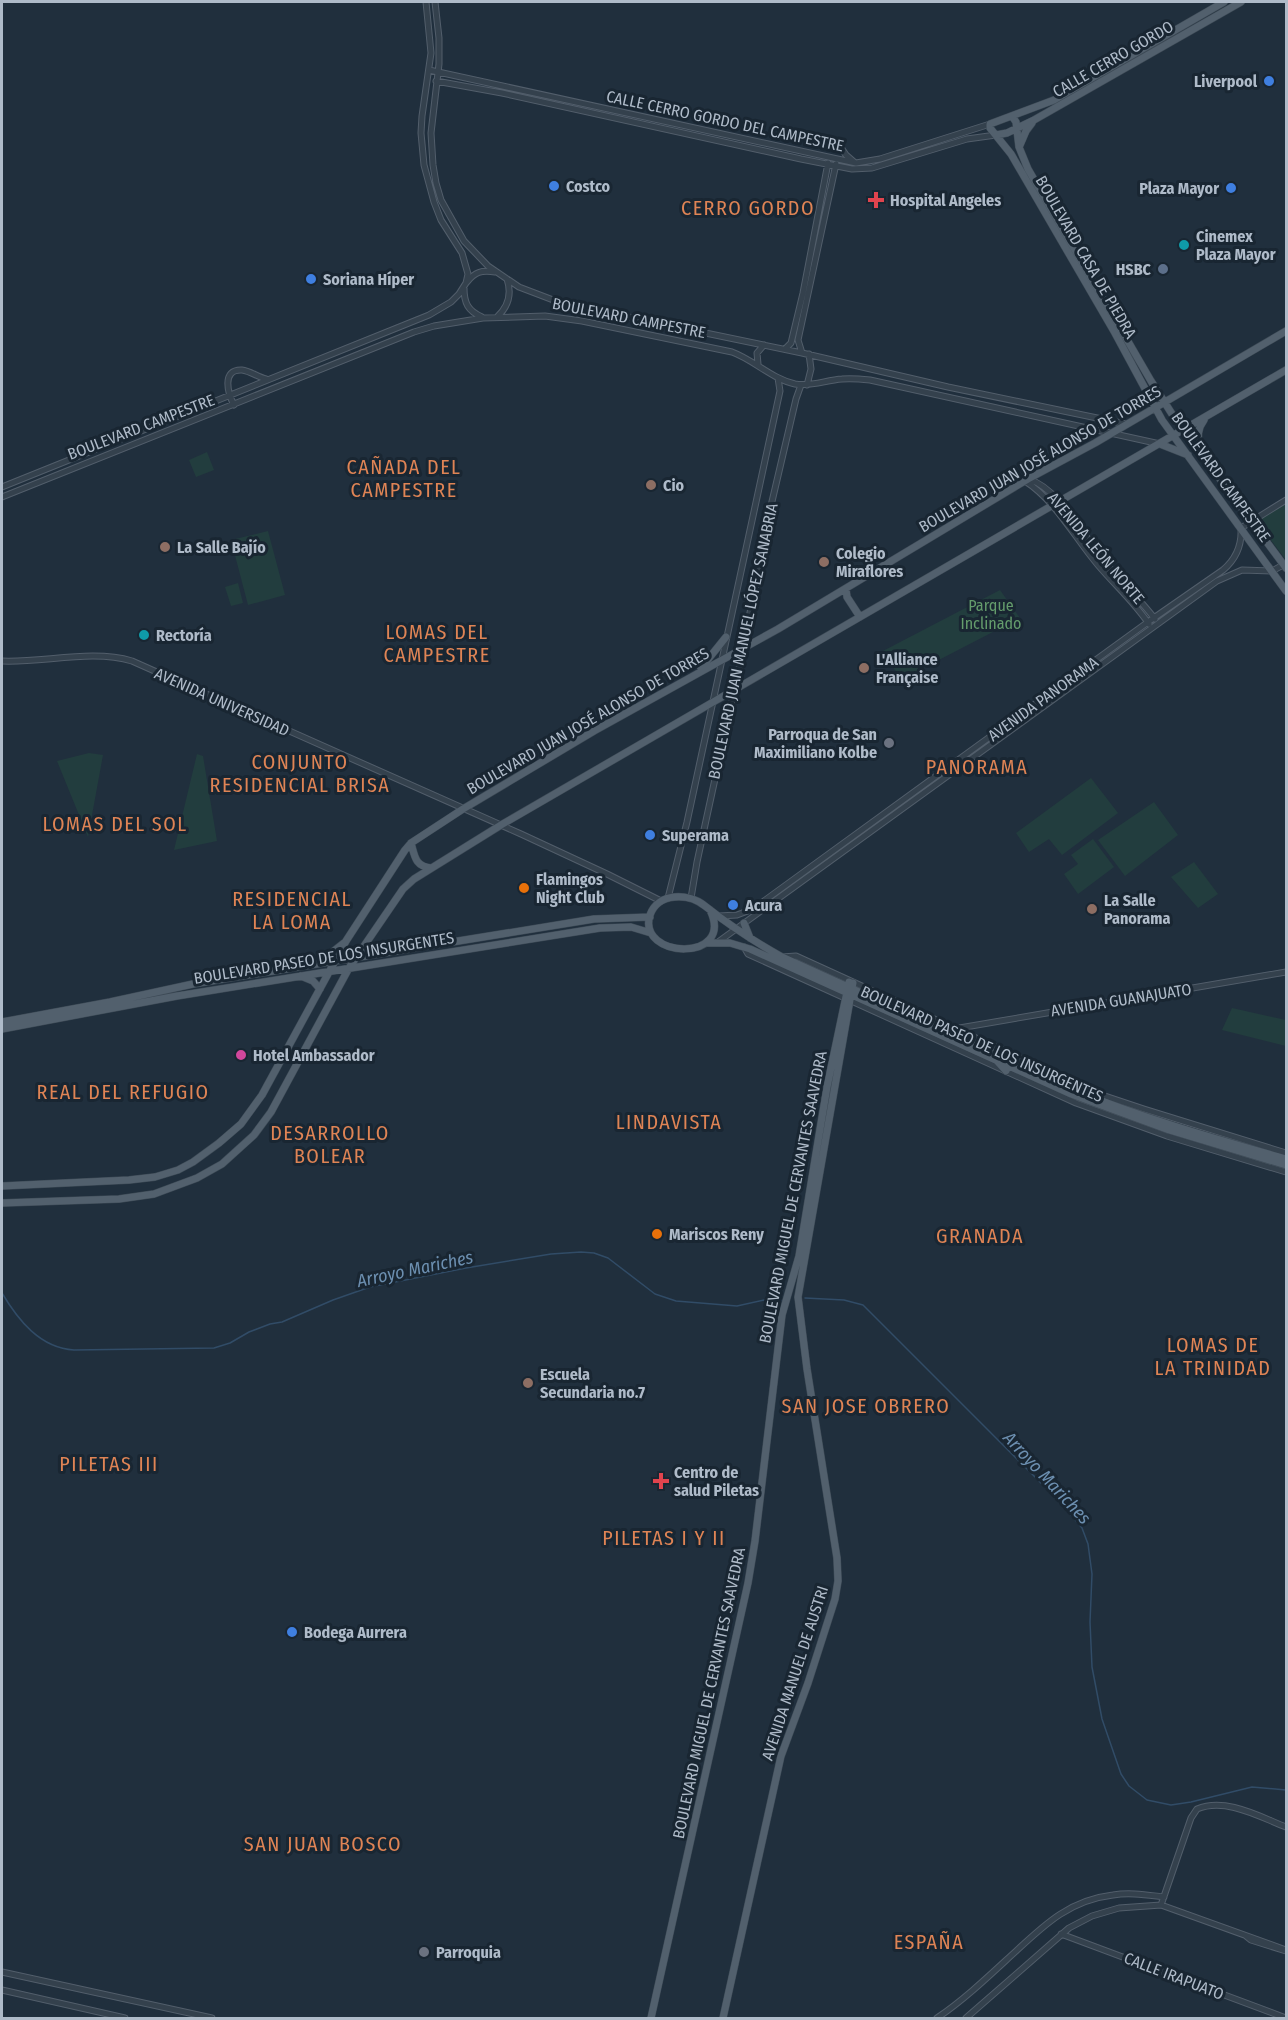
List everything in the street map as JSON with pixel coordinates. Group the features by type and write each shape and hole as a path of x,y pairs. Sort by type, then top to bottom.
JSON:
{"main road":[{"name":"CALLE CERRO GORDO","path":"1012,116 1054,100 1224,2"},
{"name":"CALLE CERRO GORDO","path":"996,135 1031,122 1242,2"},
{"path":"1019,147 1031,122 1021,121 1021,116 1025,112"},
{"name":"CALLE CERRO GORDO DEL CAMPESTRE","path":"990,124 1012,116"},
{"name":"BOULEVARD CASA DE PIEDRA","path":"1012,116 1016,122 1019,147 1028,169 1102,303 1155,407"},
{"name":"BOULEVARD CASA DE PIEDRA","path":"990,124 992,132 1011,154 1165,402"},
{"name":"BOULEVARD JUAN JOSÉ ALONSO DE TORRES","path":"2,1186 143,1179 166,1174 193,1162 231,1134 262,1095 346,941 411,843 463,809 846,589 1027,480 1287,331"},
{"path":"2,1203 119,1199 154,1194 198,1178 222,1164 254,1135 271,1112 355,958 403,889 414,879 501,825 712,704 1054,501 1160,444 1287,370"},
{"name":"BOULEVARD CAMPESTRE","path":"1165,402 1286,566"},
{"name":"BOULEVARD CAMPESTRE","path":"1155,407 1287,591"},
{"path":"1160,444 1191,459 1202,452 1199,429 1209,415"},
{"path":"846,589 848,600 860,617"},
{"path":"700,671 726,637"},
{"path":"411,843 416,861 422,866 431,868"},
{"path":"691,898 710,910 713,928 707,943 698,947 679,949 660,942 651,933 650,916 654,907 664,899 691,898"},
{"name":"BOULEVARD PASEO DE LOS INSURGENTES","path":"710,910 782,957 934,1032 1071,1094 1169,1130 1287,1165"},
{"name":"BOULEVARD PASEO DE LOS INSURGENTES","path":"2,1022 184,986 319,963 594,919 650,916"},
{"path":"744,923 750,938"},
{"name":"BOULEVARD PASEO DE LOS INSURGENTES","path":"2,1029 177,996 600,928 632,927 651,933"},
{"path":"369,940 373,949 379,954"},
{"path":"319,963 346,941"},
{"name":"BOULEVARD PASEO DE LOS INSURGENTES","path":"707,943 718,942 744,947 945,1030 1103,1102 1287,1159"},
{"path":"302,976 313,981 320,989"},
{"name":"BOULEVARD MIGUEL DE CERVANTES SAAVEDRA","path":"798,1297 849,990"},
{"name":"BOULEVARD MIGUEL DE CERVANTES SAAVEDRA","path":"651,2019 748,1583 755,1542 782,1312 799,1256 826,1095 849,990"},
{"path":"995,1059 1006,1071"},
{"path":"1103,1102 1115,1099"},
{"path":"1100,1111 1113,1110"},
{"path":"1211,1130 1214,1137"},
{"path":"790,1290 799,1288"},
{"name":"AVENIDA MANUEL DE AUSTRI","path":"723,2019 781,1756 819,1651 835,1599 838,1581 837,1558 798,1312 798,1297"},
{"path":"782,1312 789,1308 798,1312"}],"street":[{"path":"426,2 431,39 421,133 424,165 441,220 466,261 467,306 474,314 483,318"},
{"name":"BOULEVARD CAMPESTRE","path":"435,2 439,38 439,72 431,133 432,165 436,183 441,200 457,231 479,257 507,279 530,293 561,303 809,354 907,378 1126,424"},
{"name":"CALLE CERRO GORDO DEL CAMPESTRE","path":"429,70 830,158 836,163 862,169 967,139 996,135"},
{"name":"CALLE CERRO GORDO DEL CAMPESTRE","path":"428,79 502,93 828,165 880,159 990,124"},
{"path":"840,146 846,156 856,163"},
{"path":"785,349 791,344 799,312 830,158"},
{"path":"814,162 825,180"},
{"path":"802,353 798,340 836,163"},
{"path":"465,286 476,273 496,272"},
{"path":"496,317 508,301 510,288 507,279"},
{"name":"BOULEVARD CAMPESTRE","path":"2,487 429,315 451,302 465,286"},
{"name":"BOULEVARD CAMPESTRE","path":"2,497 414,332 434,326 496,317 564,317 724,350 745,357 777,377 804,385 855,378 1160,444"},
{"path":"758,365 757,353 764,345"},
{"name":"BOULEVARD JUAN MANUEL LÓPEZ SANABRIA","path":"691,898 770,510 796,399 811,369 809,354"},
{"path":"234,405 229,395 228,380 237,371 245,370 267,379"},
{"name":"BOULEVARD JUAN MANUEL LÓPEZ SANABRIA","path":"664,899 679,858 780,391 777,377"},
{"path":"905,387 907,378"},
{"name":"AVENIDA LEÓN NORTE","path":"1027,480 1038,484 1054,501 1156,620"},
{"path":"1241,528 1287,500"},
{"name":"AVENIDA LEÓN NORTE","path":"1054,501 1098,566 1126,594 1149,625"},
{"name":"AVENIDA PANORAMA","path":"717,916 737,915 753,909 1156,620 1230,565 1240,547 1241,528"},
{"name":"AVENIDA PANORAMA","path":"1156,620 1225,576 1248,570 1272,571 1286,566"},
{"name":"AVENIDA PANORAMA","path":"718,942 1149,625"},
{"name":"AVENIDA UNIVERSIDAD","path":"2,661 49,661 102,657 132,661 664,899"},
{"name":"AVENIDA GUANAJUATO","path":"923,1034 1287,972"},
{"name":"BOULEVARD PASEO DE LOS INSURGENTES","path":"849,990 956,1028 1115,1099 1287,1153"},
{"name":"BOULEVARD PASEO DE LOS INSURGENTES","path":"849,990 923,1034 1076,1103 1167,1136 1287,1172"},
{"path":"1161,1905 1191,1818 1199,1808 1216,1805 1237,1808 1287,1827"},
{"path":"937,2019 1058,1915 1080,1904 1111,1895 1164,1896"},
{"path":"966,2019 1061,1934 1078,1923 1119,1908 1161,1905 1246,1936 1251,1940 1287,1951"},
{"name":"CALLE IRAPUATO","path":"1061,1934 1287,2018"},
{"path":"2,1972 212,2019"},
{"path":"2,1990 125,2019"}],"green space":[{"path":"207,452 214,470 196,477 189,460"},
{"path":"1286,501 1286,560 1256,520"},
{"path":"268,531 285,595 248,605 231,540"},
{"path":"238,583 243,603 231,606 225,587"},
{"name":"Parque Inclinado","path":"1000,590 1020,618 902,679 881,652"},
{"path":"89,753 103,755 88,837 57,761"},
{"path":"197,754 203,756 217,841 174,850"},
{"path":"1091,778 1118,813 1062,855 1049,839 1029,852 1016,833"},
{"path":"1154,802 1178,835 1125,876 1098,840"},
{"path":"1093,839 1114,867 1078,894 1064,874 1078,864 1071,855"},
{"path":"1194,862 1218,894 1198,908 1171,877"},
{"path":"1232,1008 1286,1020 1286,1046 1222,1030"}],"waterway":[{"name":"Arroyo Mariches","path":"2,1293 31,1331 51,1344 74,1350 214,1348 230,1343 249,1332 282,1322 370,1287 551,1254 581,1252 594,1253 608,1258 655,1294 676,1301 737,1306 769,1299 781,1300"},
{"name":"Arroyo Mariches","path":"805,1298 844,1300 863,1305 1062,1504 1082,1528 1088,1544 1092,1574 1090,1622 1092,1667 1102,1719 1121,1774 1129,1786 1147,1800 1171,1805 1252,1787 1286,1790"}],"place":[{"name":"Liverpool","path":"1269,81"},
{"name":"Costco","path":"554,186"},
{"name":"Plaza Mayor","path":"1231,188"},
{"name":"Hospital Angeles","path":"876,200"},
{"name":"Cinemex Plaza Mayor","path":"1184,245"},
{"name":"HSBC","path":"1163,269"},
{"name":"Soriana Híper","path":"311,279"},
{"name":"Cio","path":"651,485"},
{"name":"La Salle Bajío","path":"165,547"},
{"name":"Colegio Miraflores","path":"824,562"},
{"name":"Rectoría","path":"144,635"},
{"name":"L'Alliance Française","path":"864,668"},
{"name":"Parroqua de San Maximiliano Kolbe","path":"889,743"},
{"name":"Superama","path":"650,835"},
{"name":"Flamingos Night Club","path":"524,888"},
{"name":"Acura","path":"733,905"},
{"name":"La Salle Panorama","path":"1092,909"},
{"name":"Hotel Ambassador","path":"241,1055"},
{"name":"Mariscos Reny","path":"657,1234"},
{"name":"Escuela Secundaria no.7","path":"528,1383"},
{"name":"Centro de salud Piletas","path":"661,1481"},
{"name":"Bodega Aurrera","path":"292,1632"},
{"name":"Parroquia","path":"424,1952"}],"district":[{"name":"CERRO GORDO","path":"748,208"},
{"name":"CAÑADA DEL CAMPESTRE","path":"404,478"},
{"name":"LOMAS DEL CAMPESTRE","path":"437,644"},
{"name":"PANORAMA","path":"977,767"},
{"name":"CONJUNTO RESIDENCIAL BRISA","path":"300,774"},
{"name":"LOMAS DEL SOL","path":"115,824"},
{"name":"RESIDENCIAL LA LOMA","path":"292,910"},
{"name":"REAL DEL REFUGIO","path":"123,1092"},
{"name":"LINDAVISTA","path":"669,1122"},
{"name":"DESARROLLO BOLEAR","path":"330,1144"},
{"name":"GRANADA","path":"980,1236"},
{"name":"LOMAS DE LA TRINIDAD","path":"1213,1356"},
{"name":"SAN JOSE OBRERO","path":"866,1406"},
{"name":"PILETAS III","path":"109,1464"},
{"name":"PILETAS I Y II","path":"664,1538"},
{"name":"SAN JUAN BOSCO","path":"323,1844"},
{"name":"ESPAÑA","path":"929,1942"}]}
